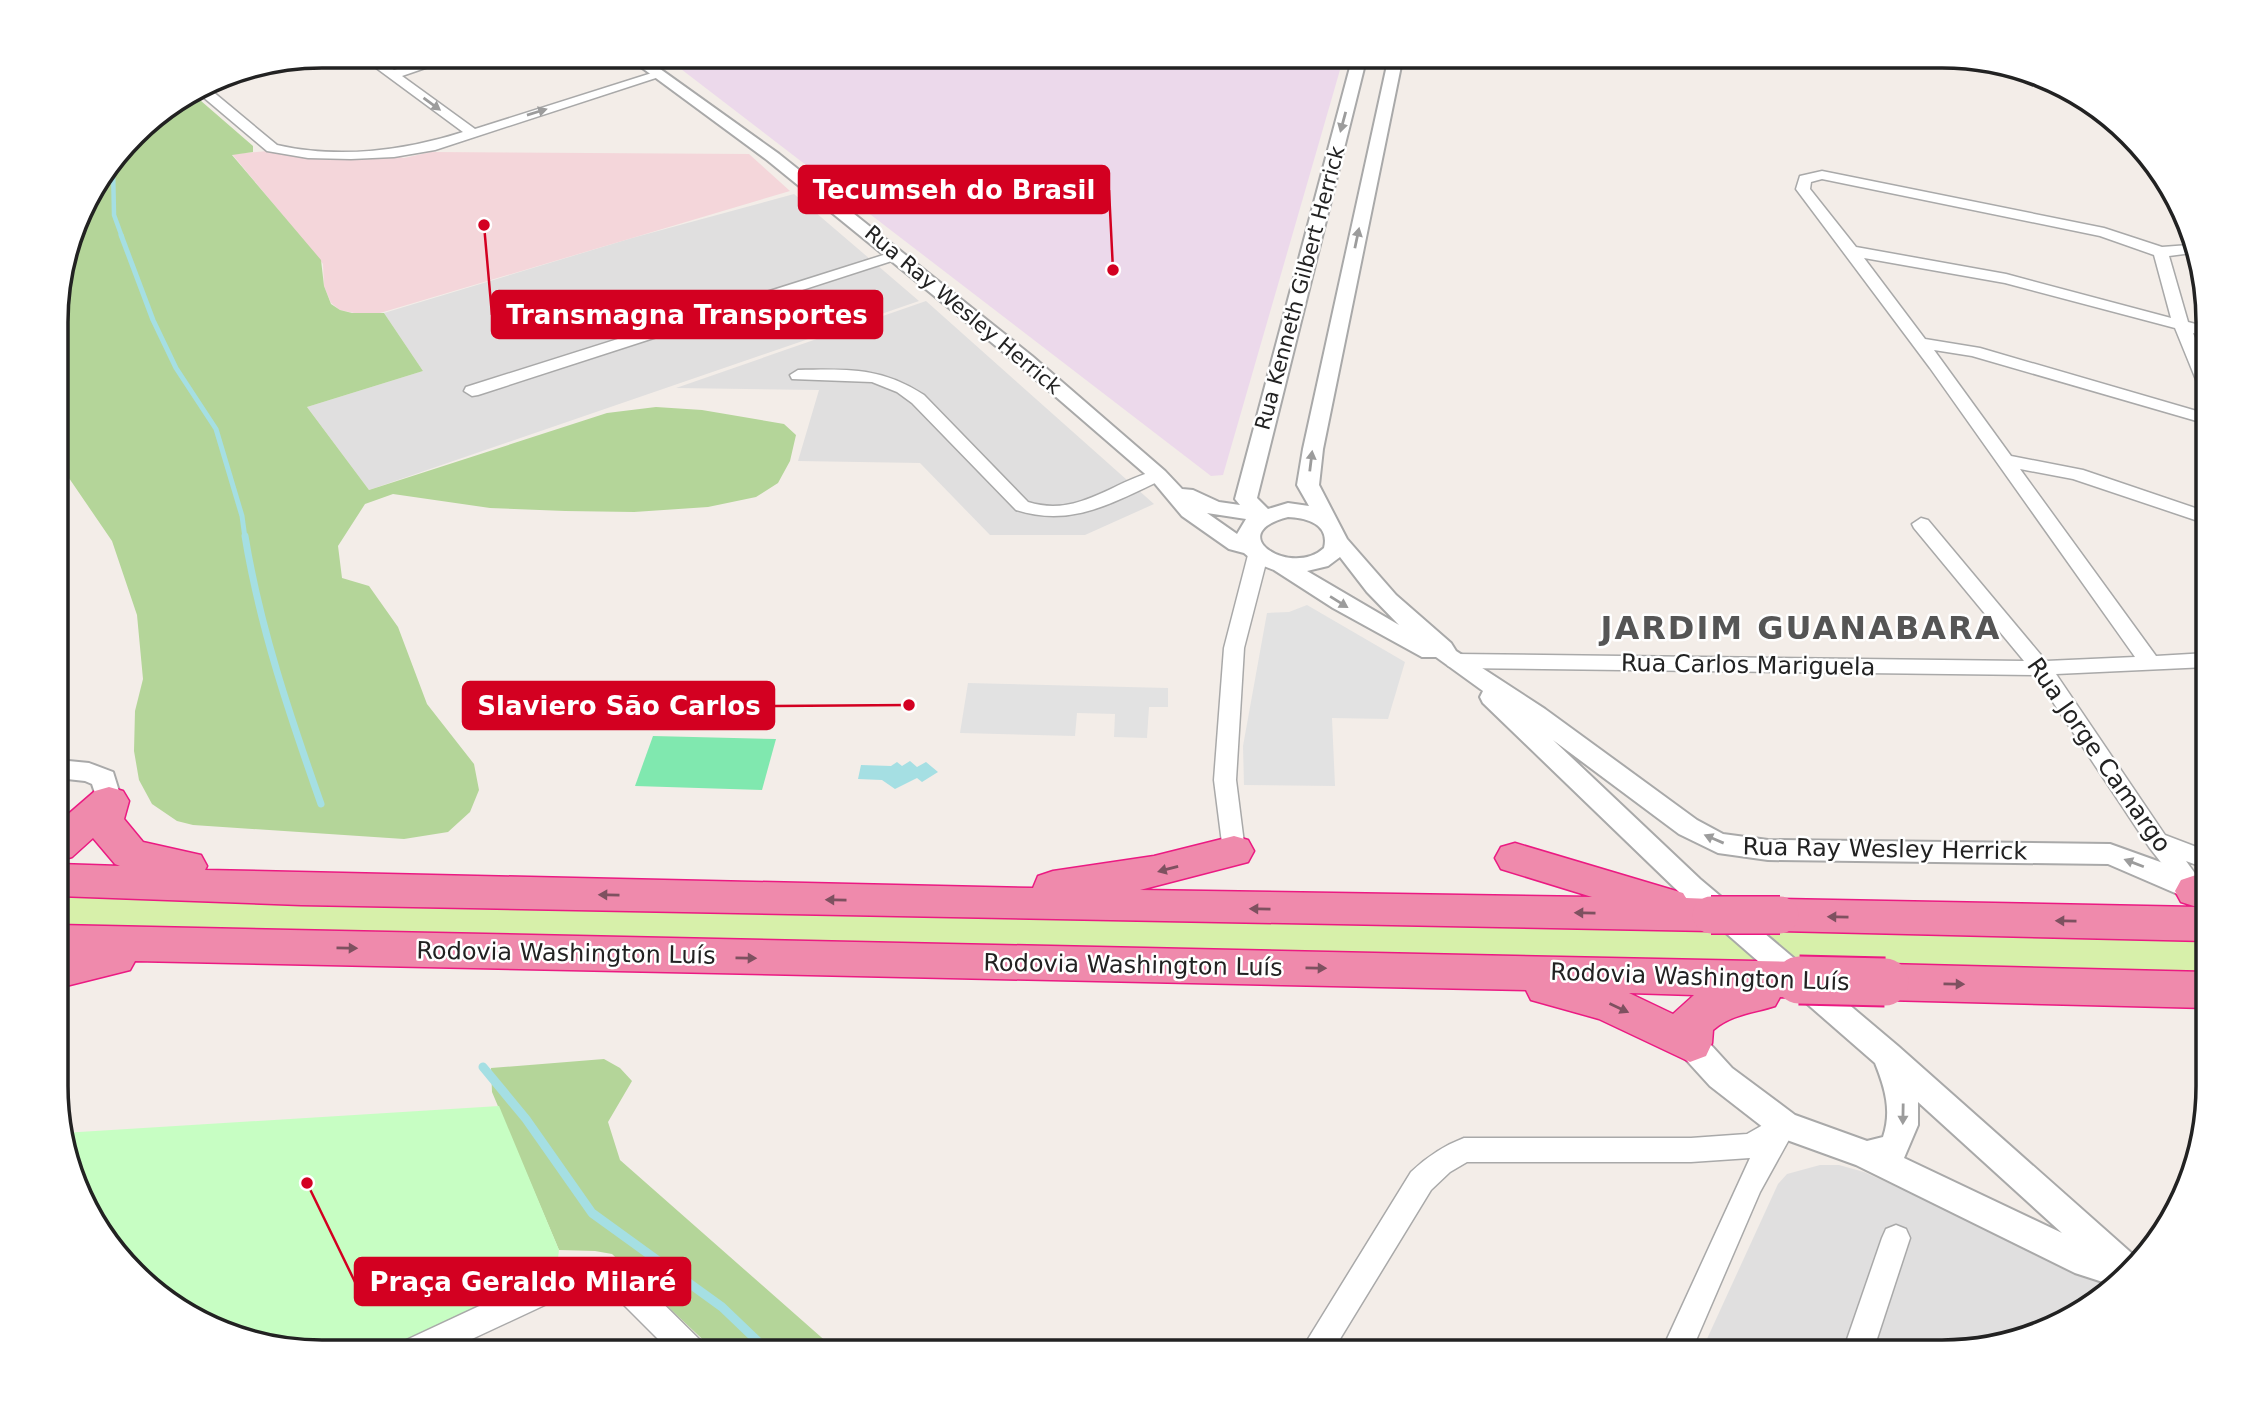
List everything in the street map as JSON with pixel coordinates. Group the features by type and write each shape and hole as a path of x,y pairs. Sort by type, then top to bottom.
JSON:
{"highway":[{"path":"68,837 109,801"},
{"path":"109,801 104,819 110,833 129,853 144,860 301,889"},
{"path":"883,901 991,896 1154,872 1234,852"},
{"path":"1515,858 1706,915"},
{"path":"68,880 301,889 1706,915 1780,915 2196,892"},
{"name":"Rodovia Washington Luís","path":"68,942 1483,971 2196,990"},
{"path":"68,968 90,961 155,953 296,947"},
{"path":"1483,971 1610,1004 1689,1043 1690,1023 1714,1003 1727,998 1772,991 1794,980"},
{"path":"1997,985 2196,1005"}],"street":[{"path":"382,68 472,133"},
{"path":"392,75 415,68"},
{"name":"Rua Ray Wesley Herrick","path":"649,68 773,157 1026,360 1163,481 1201,519 1237,544 1254,551"},
{"name":"Rua Kenneth Gilbert Herrick","path":"1262,515 1245,499 1357,68"},
{"path":"1393,68 1313,449 1308,485 1334,533 1382,596 1443,649 1690,886 1887,1055 2119,1267"},
{"path":"208,95 261,142 284,152 410,152 659,75"},
{"path":"2150,662 2003,460 1923,343 1803,188 1805,179 1822,175 2090,229 2161,251 2185,249"},
{"path":"1853,251 2006,279 2196,329"},
{"path":"2161,251 2181,324 2196,360"},
{"path":"472,391 896,256"},
{"path":"1923,343 1986,354 2196,416"},
{"path":"797,376 860,375 883,378 899,385 918,400 1023,506 1036,513 1054,514 1075,510 1163,481 1214,508 1262,515 1288,510 1304,511 1334,533"},
{"path":"2003,460 2077,474 2196,514"},
{"path":"1234,852 1225,780 1234,648 1254,551 1247,536 1250,526 1262,515"},
{"name":"Rua Jorge Camargo","path":"1921,524 2041,668 2157,841 2196,882"},
{"path":"1254,551 1282,565 1314,564 1326,559 1334,551 1334,533"},
{"name":"Rua Ray Wesley Herrick","path":"1282,565 1341,603 1436,655 1451,659 1536,715 1668,813 1718,843 1768,850 2110,854 2196,888"},
{"name":"Rua Carlos Mariguela","path":"1451,659 2041,668 2196,660"},
{"path":"68,770 89,772 104,779 109,801"},
{"path":"2157,841 2196,882"},
{"path":"1689,1043 1746,1098 1784,1125 1867,1155 2087,1262 2117,1269"},
{"path":"1867,1155 1893,1148 1902,1132 1904,1111 1901,1089 1887,1055"},
{"path":"1322,1340 1421,1181 1440,1163 1464,1150 1691,1150 1752,1146 1784,1125"},
{"path":"1681,1340 1749,1185 1784,1125"},
{"path":"1862,1340 1896,1238"},
{"path":"438,1340 560,1283 592,1275 618,1279 680,1340"}],"shaded area":[{"path":"680,68 1341,68 1223,475 1211,476"},
{"path":"268,151 279,154 391,155 404,158 431,152 749,154 790,191 380,313 359,314 340,310 331,303 324,286 323,264 232,154"},
{"path":"794,194 919,301 369,490 307,407 423,371 384,313 632,238"},
{"path":"926,301 1154,504 1085,535 990,535 920,463 798,461 819,390 676,388"},
{"path":"1307,605 1405,662 1388,719 1332,718 1335,786 1244,785 1243,746 1267,613 1289,612"},
{"path":"968,683 1168,688 1168,707 1149,707 1147,738 1114,737 1115,714 1077,713 1075,736 960,733"},
{"path":"1820,1165 1839,1165 1864,1172 2104,1280 2054,1314 2007,1331 1975,1338 1706,1340 1778,1184 1787,1174"}],"green space":[{"path":"199,100 253,146 253,152 232,155 321,260 324,286 331,304 352,313 384,313 423,371 307,407 369,490 607,413 656,407 702,410 784,424 796,435 790,461 778,483 756,497 708,507 634,512 490,508 393,494 365,504 338,546 342,578 369,586 398,627 427,704 474,764 479,790 470,812 448,832 404,839 193,825 177,821 152,804 139,780 134,751 135,711 143,679 137,615 112,541 68,477 68,323 73,273 94,210 111,181 131,155 155,131"},
{"path":"653,736 776,739 762,790 635,786"},
{"path":"68,896 1732,929 1772,966 68,928"},
{"path":"1751,929 2196,940 2196,976 1797,969"},
{"path":"604,1059 620,1068 632,1081 608,1122 620,1160 824,1340 703,1340 612,1254 559,1250 492,1092 491,1068"},
{"path":"499,1106 559,1250 557,1266 548,1282 416,1340 323,1340 289,1338 257,1331 195,1306 155,1277 131,1253 94,1198 73,1132"}],"water":[{"path":"910,761 917,767 926,762 938,772 922,782 917,778 895,789 882,780 858,779 861,765 891,766 897,762 902,766"}],"waterway":[{"path":"113,178 114,215 122,237"},
{"path":"121,235 153,320 176,368 216,429 242,516 245,538"},
{"path":"245,536 267,638 321,804"},
{"path":"483,1067 526,1119 592,1213 722,1307 756,1340"}],"place":[{"name":"Transmagna Transportes","path":"484,225"},
{"name":"Tecumseh do Brasil","path":"1113,270"},
{"name":"Slaviero São Carlos","path":"909,705"},
{"name":"Praça Geraldo Milaré","path":"307,1183"}],"district":[{"name":"JARDIM GUANABARA","path":"1801,628"}]}
